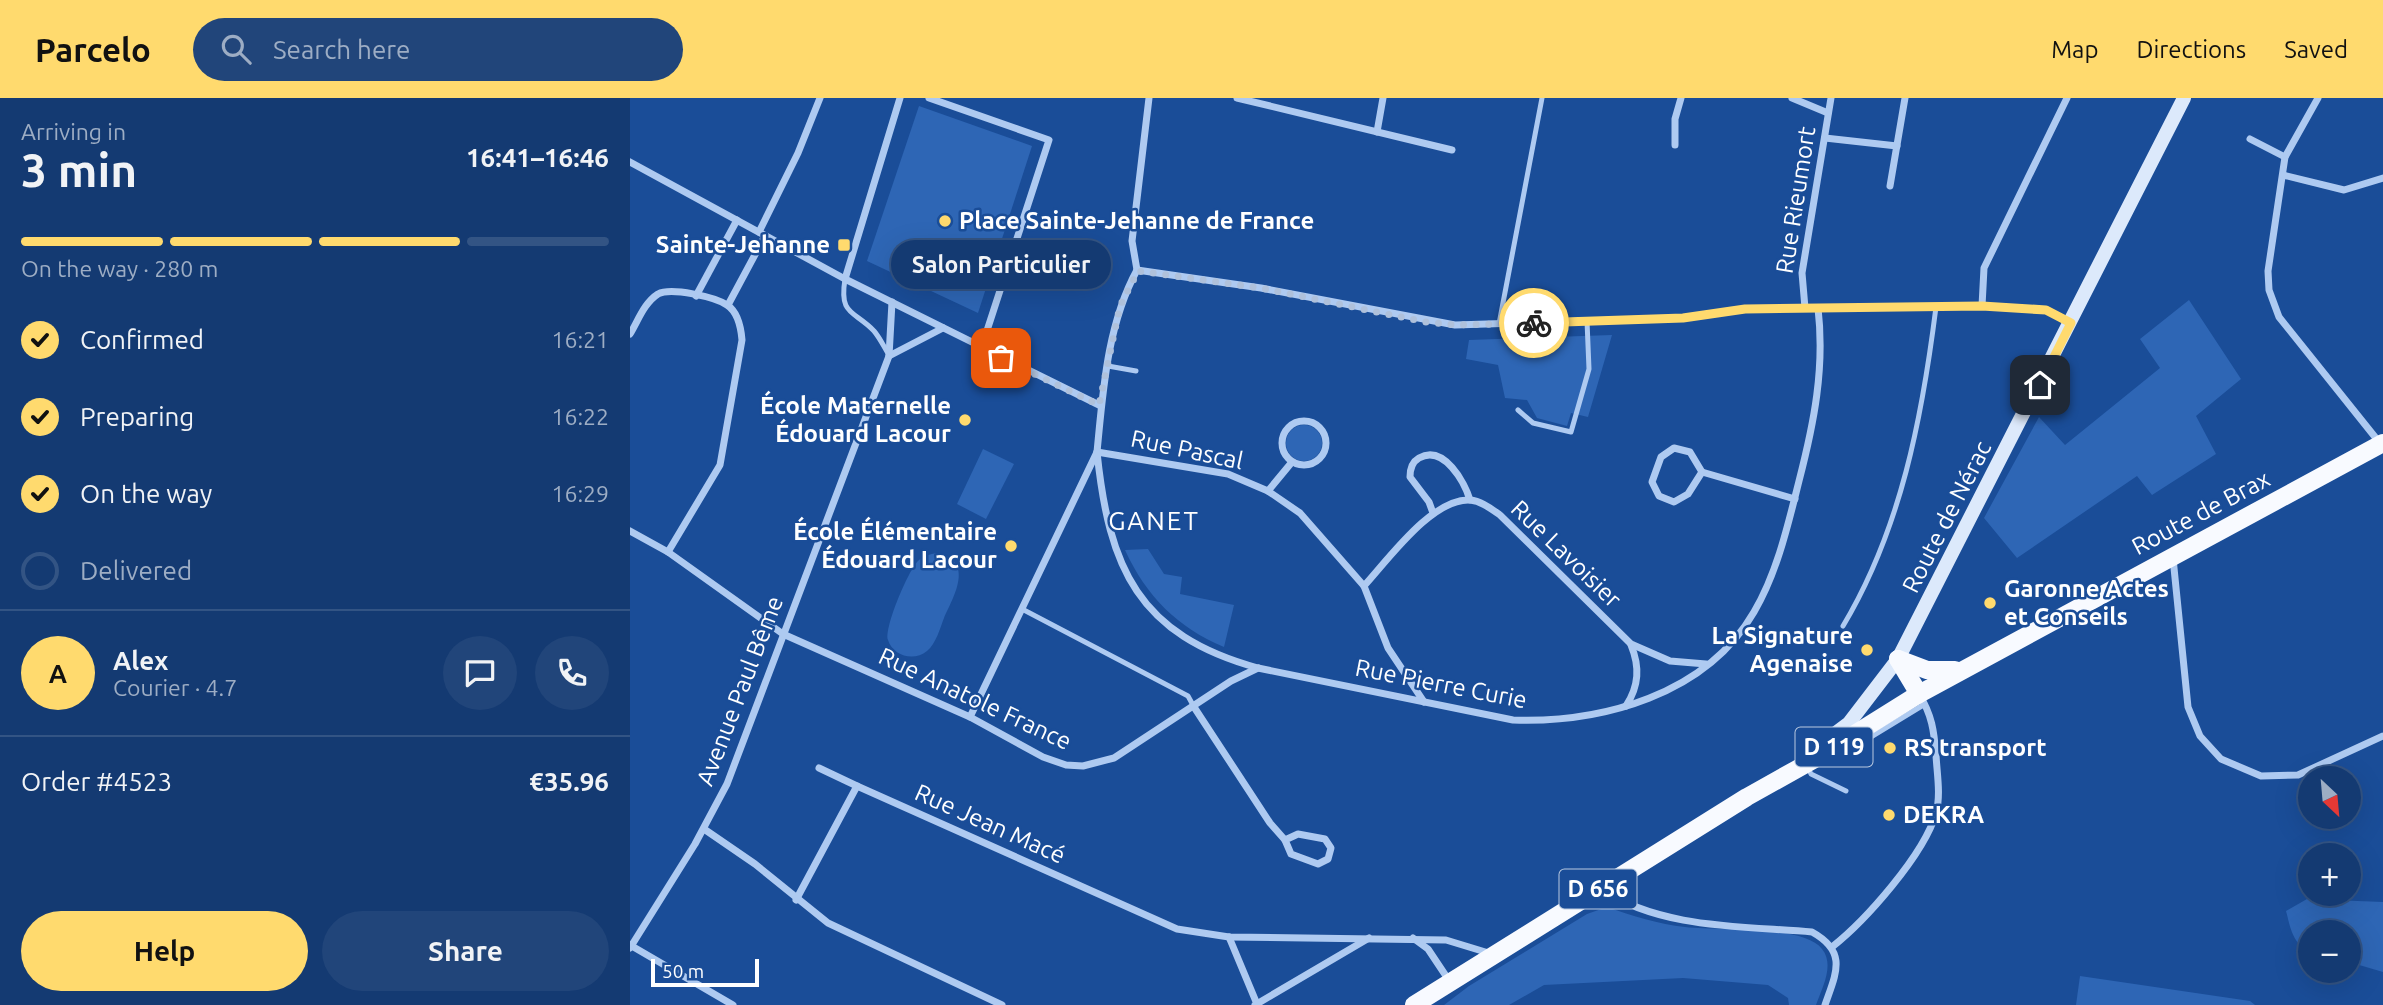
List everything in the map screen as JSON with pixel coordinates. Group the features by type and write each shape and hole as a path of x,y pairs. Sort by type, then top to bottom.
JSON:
{"main road":[{"name":"Route de Nérac","path":"1747,797 1849,723 1898,659 2184,98"},
{"name":"Route de Brax","path":"1922,699 1969,667 2382,444"},
{"name":"Route de Brax","path":"1898,659 1938,672 1969,667"},
{"path":"1898,659 1922,699"},
{"name":"D 119","path":"1747,797 1922,699"},
{"name":"D 656","path":"1414,1005 1747,797"}],"street":[{"path":"728,305 798,153 820,98"},
{"path":"845,279 900,98"},
{"path":"929,98 1049,140 981,349"},
{"path":"970,717 1097,452 1099,405 1120,306 1138,271 1132,240 1149,98"},
{"path":"1237,98 1452,150"},
{"path":"1377,132 1383,98"},
{"path":"1675,145 1675,119 1681,98"},
{"path":"1791,98 1828,113"},
{"name":"Rue Rieumort","path":"1805,308 1802,273 1831,98"},
{"path":"1890,186 1905,98"},
{"path":"1982,306 1984,268 2067,98"},
{"path":"2318,98 2285,157 2268,271 2271,298 2279,317 2382,444"},
{"path":"1825,138 1897,146"},
{"path":"2250,139 2285,157"},
{"path":"630,162 845,279 981,349 1099,405"},
{"path":"2283,175 2344,190 2383,178"},
{"path":"696,296 737,220"},
{"path":"1138,271 1261,288 1425,322 1455,325 1683,318 1745,309 1982,306 2046,310 2071,323"},
{"path":"630,334 649,301 660,293 677,290 728,305 740,324 742,340 720,465 668,552"},
{"name":"Avenue Paul Bême","path":"630,946 704,829 741,751 889,356 892,302"},
{"name":"Rue Pierre Curie","path":"1097,452 1107,525 1113,546 1146,602 1177,632 1198,647 1258,668 1513,720 1545,722 1594,716 1626,707 1679,683 1708,664 1738,635 1758,604 1777,559 1795,499 1814,417 1821,374 1818,308"},
{"path":"889,356 943,328"},
{"name":"Rue Pascal","path":"1304,421 1319,427 1326,442 1321,457 1307,465 1292,462 1282,449 1284,433 1289,427 1304,421"},
{"path":"1702,472 1682,500 1666,501 1654,490 1652,482 1661,457 1667,451 1682,449 1690,452 1702,472 1795,499"},
{"name":"Rue Pascal","path":"1097,452 1218,472 1268,491 1314,527 1364,586 1388,648 1424,702"},
{"path":"1364,586 1433,513 1447,505 1470,500 1459,475 1436,456 1423,456 1412,464 1409,477 1429,502 1433,513"},
{"name":"Rue Pascal","path":"1268,491 1292,462"},
{"name":"Rue Lavoisier","path":"1470,500 1480,502 1500,514 1631,644 1670,662 1708,664"},
{"name":"Rue Anatole France","path":"630,531 668,552 783,634 970,717 1047,759 1083,766 1114,758 1231,681 1258,668"},
{"path":"2173,555 2188,707 2200,736 2221,759 2245,772 2282,778 2315,769 2383,736"},
{"path":"1626,707 1637,683 1638,670 1631,644"},
{"path":"1832,947 1854,929 1897,878 1927,836 1936,812 1938,790 1934,728 1922,699"},
{"path":"1194,707 1270,823 1285,840 1288,850 1296,857 1318,864 1331,854 1325,839 1298,834 1285,840"},
{"name":"Rue Jean Macé","path":"819,768 1177,929 1229,937 1446,940 1494,954"},
{"path":"796,900 858,786"},
{"path":"704,829 755,864 796,900 851,935 1002,1005"},
{"path":"1600,888 1623,904 1651,913 1812,932 1832,947 1836,973 1825,1005"},
{"path":"1229,937 1256,1004 1369,938"},
{"path":"1412,938 1428,949 1450,982"},
{"path":"630,946 733,1005"}],"lane":[{"path":"1499,324 1542,98"},
{"path":"845,279 843,303 872,329 889,356"},
{"path":"1843,626 1879,558 1895,510 1922,405 1936,307"},
{"path":"1518,410 1533,423 1571,432 1590,369 1587,321"},
{"path":"1108,366 1136,371"},
{"path":"1022,609 1188,696 1194,707"},
{"path":"1810,761 1811,775 1846,790"}],"shaded area":[{"path":"919,106 1032,146 978,313 867,261"},
{"path":"2189,300 2241,379 2196,416 2216,454 2152,495 2137,476 2017,558 1984,518 2039,417 2065,445 2160,368 2140,339"},
{"path":"1612,335 1588,417 1571,413 1567,426 1537,418 1527,400 1505,398 1498,365 1466,359 1469,340"},
{"path":"1304,425 1317,430 1322,443 1317,456 1304,461 1291,456 1286,443 1291,430"},
{"path":"983,449 1014,464 986,519 957,504"},
{"path":"1148,549 1164,574 1182,577 1180,594 1234,605 1224,647 1178,620 1153,596 1125,550"},
{"path":"937,553 956,563 959,571 956,590 930,648 916,656 904,656 894,650 888,640 893,612 918,561"},
{"path":"2361,901 2383,902 2383,972 2361,966 2361,920 2298,920 2298,942 2286,911 2298,904 2361,906"},
{"path":"1607,907 1675,926 1778,932 1812,941 1822,949 1827,962 1826,977 1816,1005 1789,1005 1788,998 1768,985 1683,978 1544,985 1509,1005 1444,1005 1469,986 1587,914"},
{"path":"2080,976 2250,1001 2255,1005 2076,1005"}],"way so far":[{"path":"1001,358 1099,405 1120,306 1138,271 1261,288 1425,322 1455,325 1534,323"}],"place":[{"name":"Place Sainte-Jehanne de France","path":"945,221"},
{"name":"Sainte-Jehanne","path":"844,245"},
{"name":"Salon Particulier","path":"1001,358"},
{"name":"École Maternelle Édouard Lacour","path":"965,420"},
{"name":"École Élémentaire Édouard Lacour","path":"1011,546"},
{"name":"Garonne Actes et Conseils","path":"1990,603"},
{"name":"La Signature Agenaise","path":"1867,650"},
{"name":"RS transport","path":"1890,748"},
{"name":"DEKRA","path":"1889,815"}],"district":[{"name":"GANET","path":"1154,521"}],"route":[{"path":"1534,323 1683,318 1745,309 1982,306 2046,310 2071,323 2040,385"}]}
